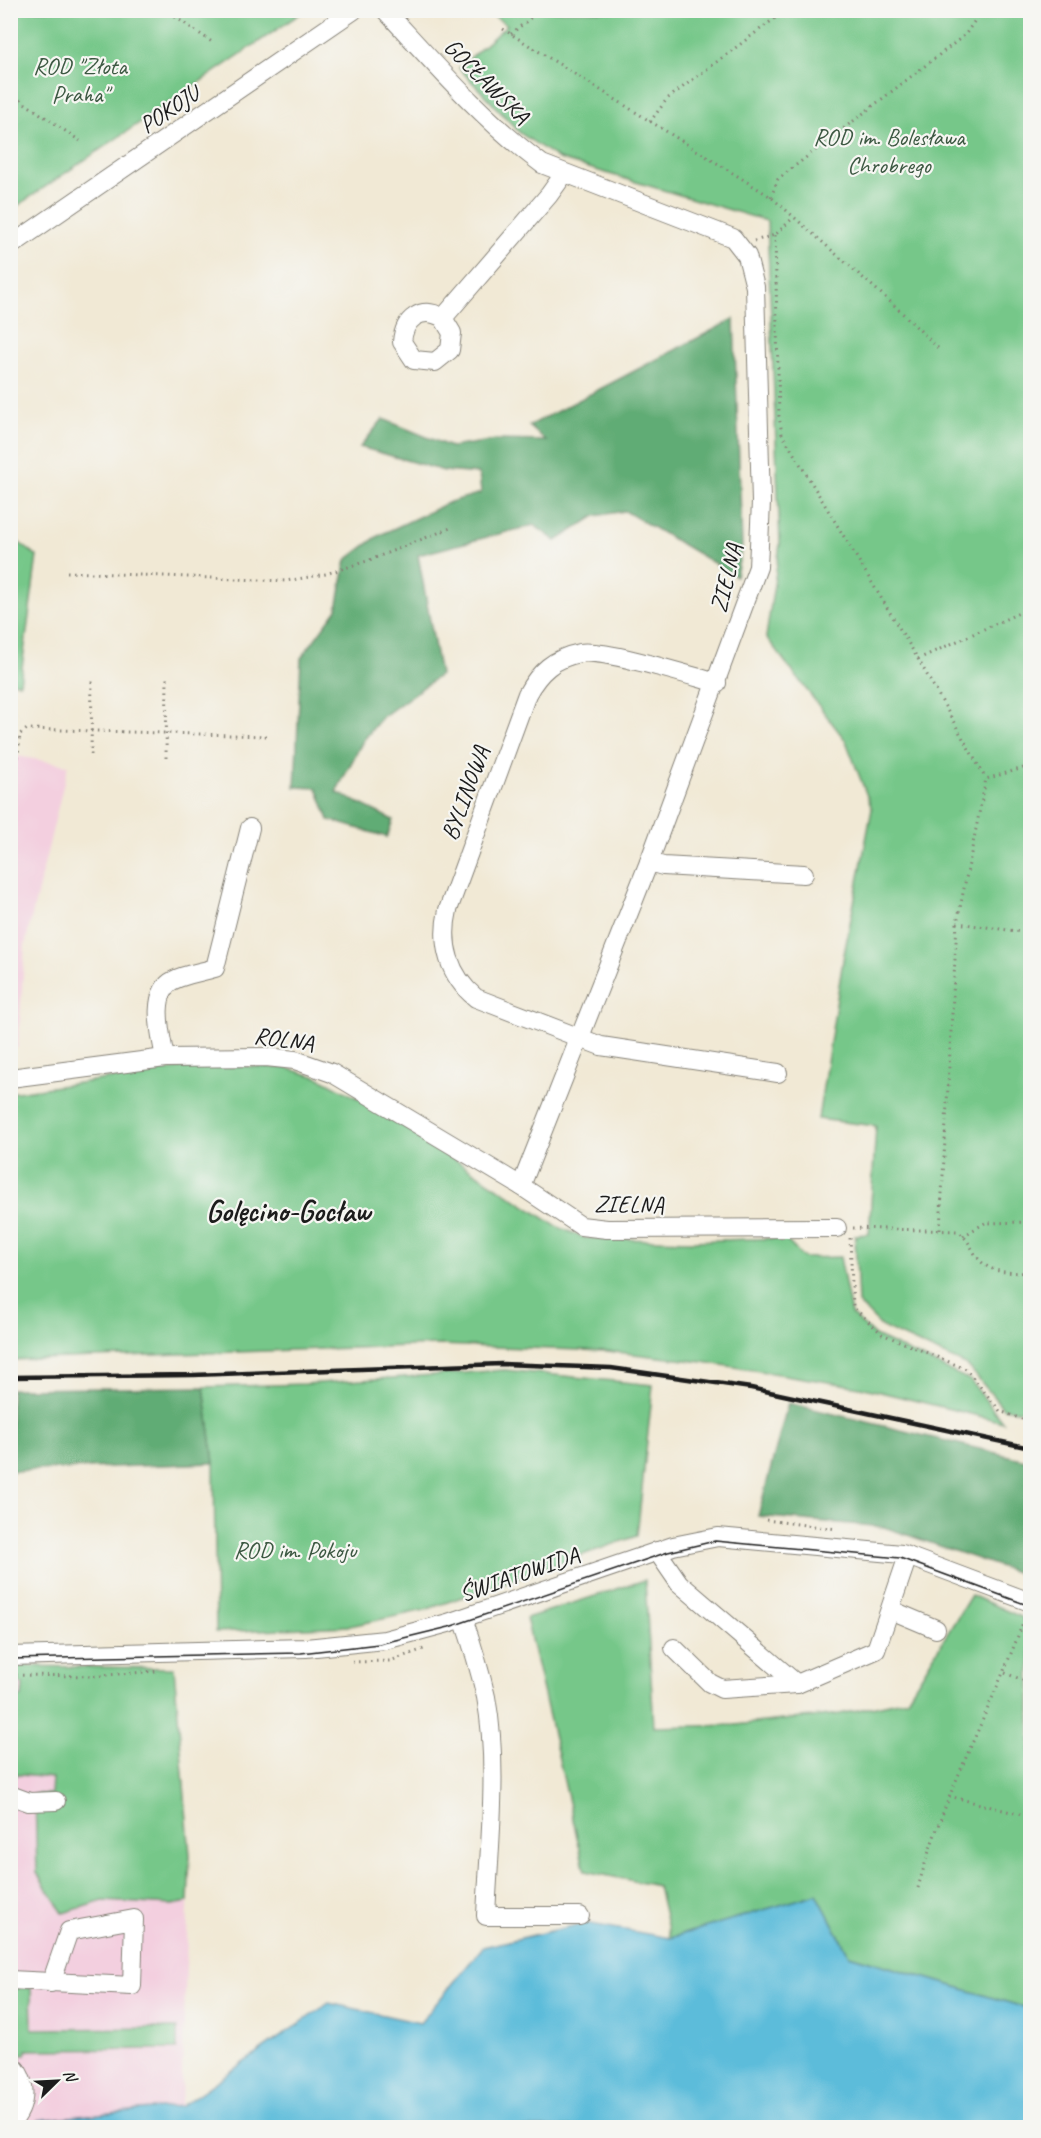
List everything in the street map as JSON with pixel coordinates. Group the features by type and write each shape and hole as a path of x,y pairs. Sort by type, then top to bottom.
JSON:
{"street":[{"name":"POKOJU","path":"10,246 354,10"},
{"name":"GOCŁAWSKA","path":"384,10 479,109 542,164 702,224 733,238 747,256"},
{"path":"443,318 549,195 564,174"},
{"name":"ZIELNA","path":"747,256 755,287 760,541 758,567 750,596 649,862 521,1185 581,1226 607,1229 843,1228"},
{"name":"BYLINOWA","path":"580,1037 476,998 463,987 453,971 447,954 444,930 448,910 527,694 536,678 550,665 583,653 717,682"},
{"path":"165,1058 159,1003 161,993 174,980 215,968 250,828"},
{"path":"649,862 663,866 804,874"},
{"path":"580,1037 601,1046 778,1073"},
{"name":"ROLNA","path":"10,1078 165,1058 266,1057 316,1065 521,1185"},
{"name":"ŚWIATOWIDA","path":"10,1656 333,1647 398,1637 463,1618 657,1551 692,1541 724,1537 857,1548 908,1556 1024,1610"},
{"path":"657,1551 679,1583 797,1684"},
{"path":"674,1648 710,1683 722,1689 797,1684 876,1650 908,1556"},
{"path":"891,1610 936,1629"},
{"path":"463,1618 486,1698 490,1739 486,1916 580,1916"},
{"path":"10,1795 29,1802 56,1801"},
{"path":"10,1980 51,1983 132,1986 134,1919 69,1930 51,1983"},
{"path":"10,2063 20,2074 25,2094 19,2115 10,2124"}],"path":[{"path":"165,10 212,42"},
{"path":"511,34 540,10"},
{"path":"650,122 667,99 786,10"},
{"path":"771,197 777,179 965,35 982,10"},
{"path":"503,29 771,197 792,218 894,305 940,351"},
{"path":"10,93 80,141"},
{"path":"768,236 776,235 792,218"},
{"path":"776,235 779,416 782,434 918,659 986,779 957,923 940,1230"},
{"path":"67,572 286,581 326,574 367,561 453,527"},
{"path":"918,659 1030,608"},
{"path":"91,755 92,677"},
{"path":"166,758 167,677"},
{"path":"10,792 16,779 23,731 34,729 266,736"},
{"path":"986,779 1030,766"},
{"path":"957,923 1030,933"},
{"path":"963,1236 985,1223 1030,1222"},
{"path":"843,1228 853,1307 882,1334 966,1369 1000,1411 1030,1422"},
{"path":"870,1228 957,1232 963,1236 987,1268 997,1271 1030,1273"},
{"path":"1024,1610 1030,1618"},
{"path":"918,1888 949,1796 1005,1673 1024,1610"},
{"path":"343,1663 390,1661 427,1648"},
{"path":"10,1675 95,1676 166,1670"},
{"path":"1005,1673 1030,1683"},
{"path":"949,1796 1030,1817"},
{"path":"1029,1948 1030,1908"}],"shaded area":[{"path":"11,755 68,765 25,945 18,1047 11,1048"},
{"path":"11,1666 174,1668 190,1855 181,2106 40,2120 39,2127 11,2128"}],"green space":[{"name":"ROD \"Złota Praha\"","path":"11,10 304,10 304,11 11,210"},
{"name":"ROD im. Bolesława Chrobrego","path":"486,11 1030,11 1030,1412 1003,1408 968,1366 882,1327 858,1303 855,1235 869,1234 876,1126 818,1119 843,960 872,809 846,741 766,637 780,544 767,221 559,159 520,133 459,68 507,25"},
{"path":"734,319 742,547 736,576 625,511 595,516 556,541 534,525 418,555 440,675 381,718 363,741 336,792 393,820 387,837 329,820 317,788 295,787 301,658 337,609 346,560 378,536 450,502 481,493 479,474 444,471 360,447 383,419 451,447 496,440 546,441 529,426"},
{"path":"10,536 37,556 20,683 11,682"},
{"path":"240,1066 287,1068 320,1078 378,1109 556,1226 585,1238 690,1241 784,1238 804,1258 840,1257 851,1314 875,1336 970,1380 1003,1422 860,1387 703,1362 607,1351 439,1345 11,1360 10,1093 183,1068"},
{"name":"ROD im. Pokoju","path":"505,1370 653,1385 637,1536 425,1610 350,1626 216,1632 214,1463 204,1387 305,1384"},
{"path":"204,1387 214,1463 11,1471 11,1389"},
{"path":"788,1403 1030,1461 1030,1577 884,1527 758,1516"},
{"path":"645,1580 654,1727 735,1725 840,1714 907,1699 971,1595 1030,1621 1030,2009 849,1955 817,1894 670,1938 658,1886 585,1871 526,1618"},
{"path":"11,1666 174,1668 190,1855 188,1902 172,1905 103,1901 63,1913 37,1873 35,1794 51,1794 52,1778 11,1774 11,1697 22,1697 23,1684 11,1683"},
{"path":"10,1988 31,1988 32,2029 177,2028 177,2049 27,2050 26,2055 11,2054"}],"water":[{"path":"817,1894 849,1955 1030,2009 1030,2127 39,2128 39,2120 181,2106 329,2003 420,2023 483,1947 585,1923 670,1938"}],"tram line":[{"path":"10,1659 301,1653 379,1644 449,1627 668,1552 715,1541 900,1558 1030,1606"}],"railway":[{"path":"10,1377 193,1375 502,1364 611,1368 751,1388 1030,1448"}],"district":[{"name":"Golęcino-Gocław","path":"288,1211"}]}
